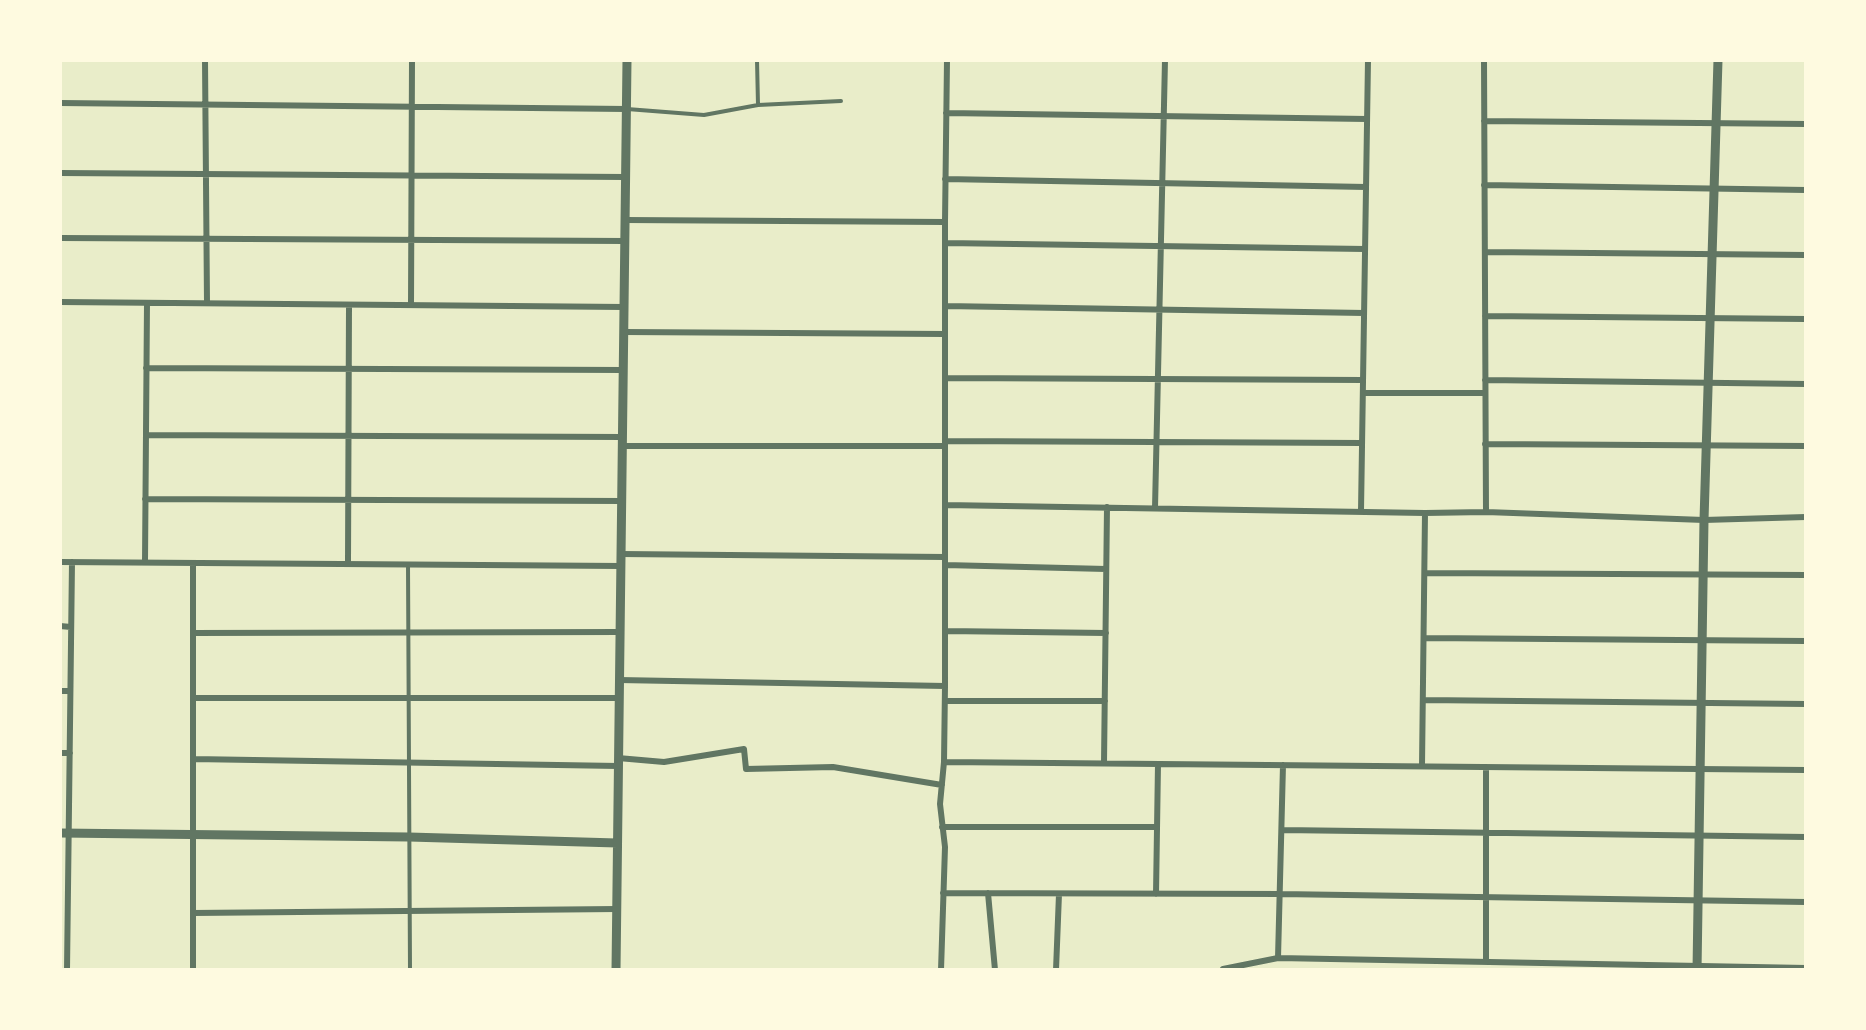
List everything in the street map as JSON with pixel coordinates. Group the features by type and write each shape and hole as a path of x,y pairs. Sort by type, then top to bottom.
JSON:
{"street":[{"path":"205,60 207,303"},
{"path":"411,305 412,60"},
{"path":"616,970 627,60"},
{"path":"941,970 945,847 940,804 944,762 945,701 947,60"},
{"path":"1155,508 1165,60"},
{"path":"1360,512 1368,60"},
{"path":"1484,60 1486,512"},
{"path":"1697,968 1704,520 1718,60"},
{"path":"60,103 626,109"},
{"path":"946,113 1367,119"},
{"path":"1484,121 1806,124"},
{"path":"60,173 625,177"},
{"path":"945,179 1366,188"},
{"path":"1484,185 1806,190"},
{"path":"625,220 945,222"},
{"path":"60,238 625,241"},
{"path":"945,243 1365,249"},
{"path":"1485,252 1806,255"},
{"path":"60,302 624,307"},
{"path":"145,562 147,303"},
{"path":"348,564 349,305"},
{"path":"945,306 1364,313"},
{"path":"1485,316 1806,319"},
{"path":"624,332 945,334"},
{"path":"146,368 623,370"},
{"path":"945,378 1363,380"},
{"path":"1485,380 1806,384"},
{"path":"1363,393 1485,393"},
{"path":"146,435 349,436 622,442 1362,443"},
{"path":"1485,444 1806,446"},
{"path":"145,499 622,501"},
{"path":"945,505 1486,512 1704,520 1806,517"},
{"path":"1104,763 1107,507"},
{"path":"1422,766 1425,513"},
{"path":"621,554 945,557"},
{"path":"60,562 621,566"},
{"path":"68,970 64,833 70,753 72,562"},
{"path":"193,563 193,970"},
{"path":"945,565 1106,570"},
{"path":"1425,573 1806,575"},
{"path":"60,627 71,627"},
{"path":"945,631 1106,633"},
{"path":"193,633 620,632"},
{"path":"1424,638 1806,641"},
{"path":"619,680 945,686"},
{"path":"60,691 70,691"},
{"path":"193,698 619,698"},
{"path":"1423,700 1806,704"},
{"path":"945,701 1105,701"},
{"path":"193,759 664,762 744,749 746,769 833,767 942,785"},
{"path":"60,753 70,753"},
{"path":"944,762 1806,770"},
{"path":"1156,894 1158,764"},
{"path":"1278,958 1283,765"},
{"path":"1485,767 1486,962"},
{"path":"942,827 1157,827"},
{"path":"1282,830 1806,837"},
{"path":"64,833 409,837 617,843"},
{"path":"943,893 1280,894 1806,902"},
{"path":"988,893 994,970"},
{"path":"1056,970 1059,894"},
{"path":"193,913 617,909"},
{"path":"60,912 68,912"},
{"path":"1223,969 1278,958 1697,968 1806,968"}],"lane":[{"path":"757,60 758,105"},
{"path":"626,109 704,115 758,105 841,101"},
{"path":"408,565 410,970"}]}
